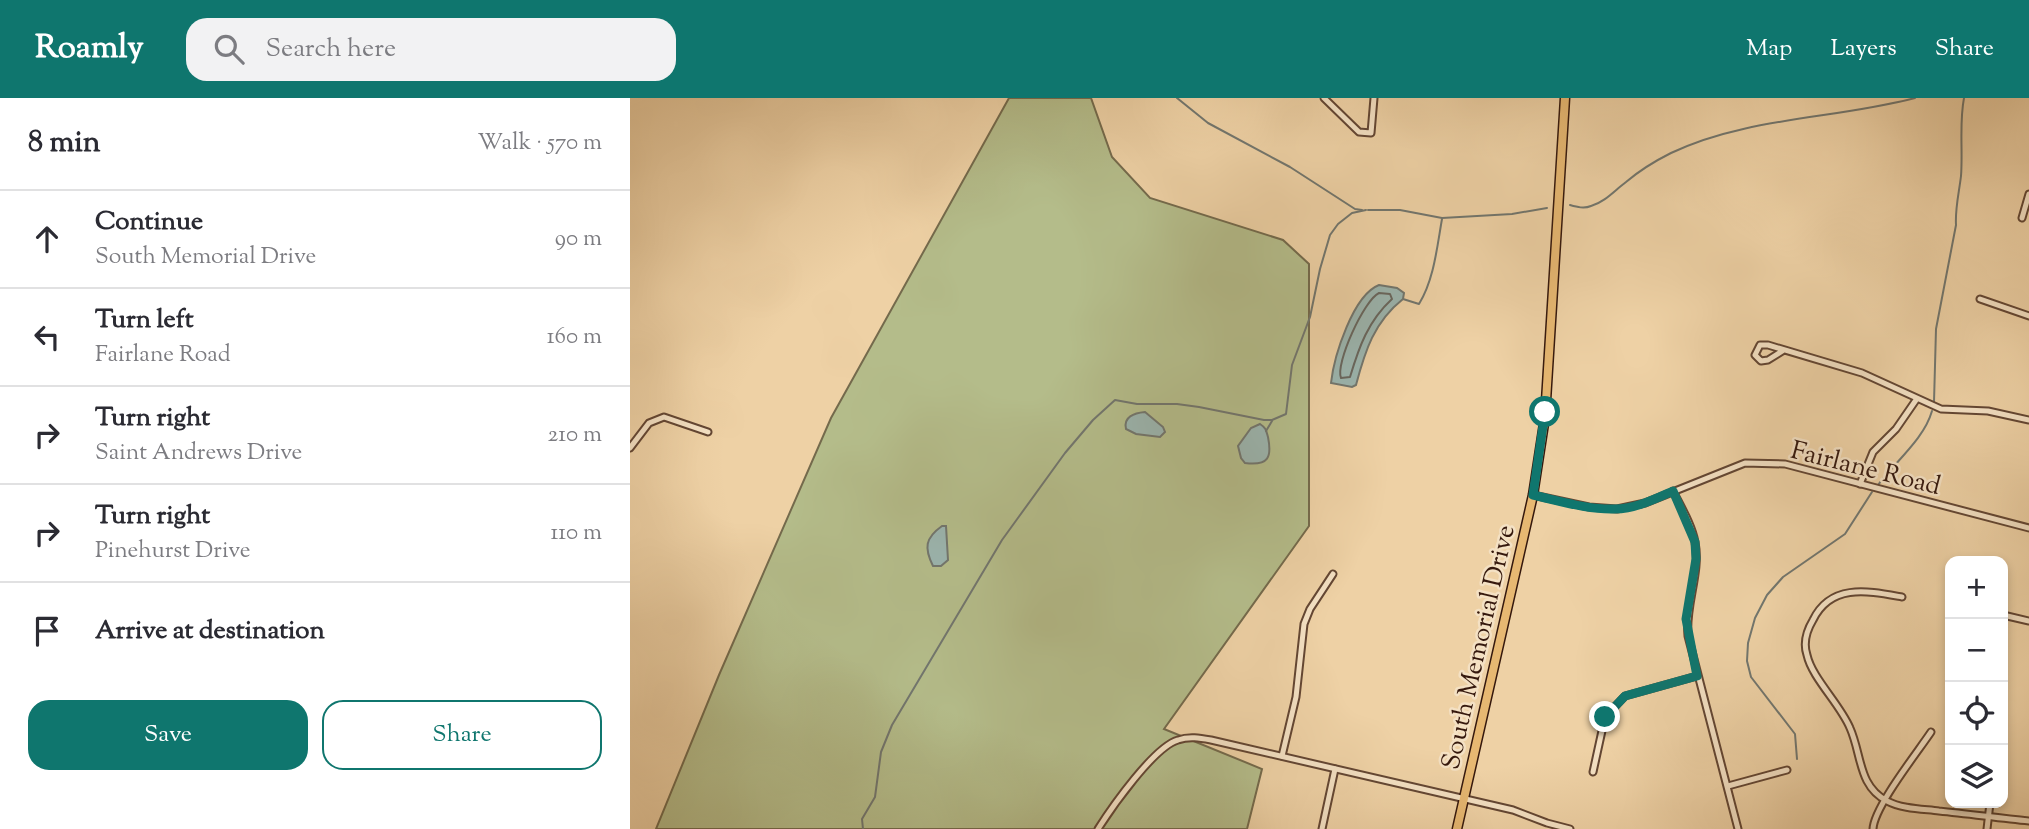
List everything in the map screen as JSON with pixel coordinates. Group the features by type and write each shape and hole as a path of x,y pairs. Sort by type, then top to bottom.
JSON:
{"main road":[{"name":"South Memorial Drive","path":"1457,829 1533,495 1545,417 1565,98"}],"street":[{"path":"1324,98 1359,132 1371,133 1374,98"},
{"path":"2022,218 2029,194"},
{"path":"1980,299 2029,316"},
{"path":"1784,350 1768,360 1761,361 1755,355 1760,345 1768,345 1862,373 1916,400 1941,409 1988,411 2029,420"},
{"path":"1860,484 1873,452 1896,429 1916,400"},
{"path":"630,448 649,423 664,418 708,432"},
{"name":"Fairlane Road","path":"1533,495 1589,507 1617,509 1645,503 1745,463 1785,464 2029,527"},
{"path":"1673,491 1695,542 1696,559 1686,619 1697,676 1738,829"},
{"path":"1282,756 1296,697 1304,624 1310,608 1333,574"},
{"path":"1902,597 1851,592 1829,599 1818,610 1809,627 1805,645 1807,657 1839,706 1851,730 1865,781 1885,800 1913,808 2029,821"},
{"path":"2008,616 2029,621"},
{"path":"1593,772 1605,717 1625,696 1697,676"},
{"path":"1873,829 1873,823 1885,800 1931,732"},
{"path":"1098,829 1125,788 1166,747 1179,739 1211,740 1282,756 1513,810 1570,829"},
{"path":"1322,829 1335,769"},
{"path":"1728,786 1787,770"},
{"path":"1987,829 1989,808"}],"green space":[{"path":"1009,98 1091,98 1112,157 1150,198 1283,240 1309,264 1309,526 1164,729 1262,769 1247,829 656,829 719,675 831,418"}],"water":[{"path":"1379,285 1397,288 1404,293 1403,299 1378,327 1363,360 1356,385 1352,387 1331,383 1336,358 1353,313 1370,291"},
{"path":"1145,412 1163,427 1165,432 1160,437 1136,434 1126,429 1126,421 1130,416"},
{"path":"1260,424 1265,428 1269,455 1259,463 1245,463 1238,446 1251,428"},
{"path":"942,526 946,526 948,560 941,566 933,566 927,549 929,539"}],"waterway":[{"path":"1177,98 1208,123 1290,167 1355,209 1362,210"},
{"path":"1570,205 1583,208 1596,204 1653,163 1700,141 1760,125 1915,98"},
{"path":"1934,402 1936,329 1956,225 1964,98"},
{"path":"1368,210 1400,210 1442,218 1512,214 1547,208"},
{"path":"863,829 862,819 875,797 881,752 892,725 1002,540 1065,453 1093,420 1115,400 1137,404 1177,404 1264,420 1272,420 1286,414 1292,365 1310,317 1330,235 1338,224 1352,213 1366,210"},
{"path":"1403,299 1419,304 1424,295 1434,263 1442,219"},
{"path":"1878,485 1923,431 1932,411"},
{"path":"1266,431 1272,421"},
{"path":"1797,759 1795,734 1751,677 1747,661 1748,643 1755,618 1767,595 1783,577 1845,534 1872,492"}],"route":[{"path":"1545,412 1533,495 1589,507 1617,509 1645,503 1673,491 1695,542 1696,559 1686,619 1697,676 1625,696 1605,717"}]}
